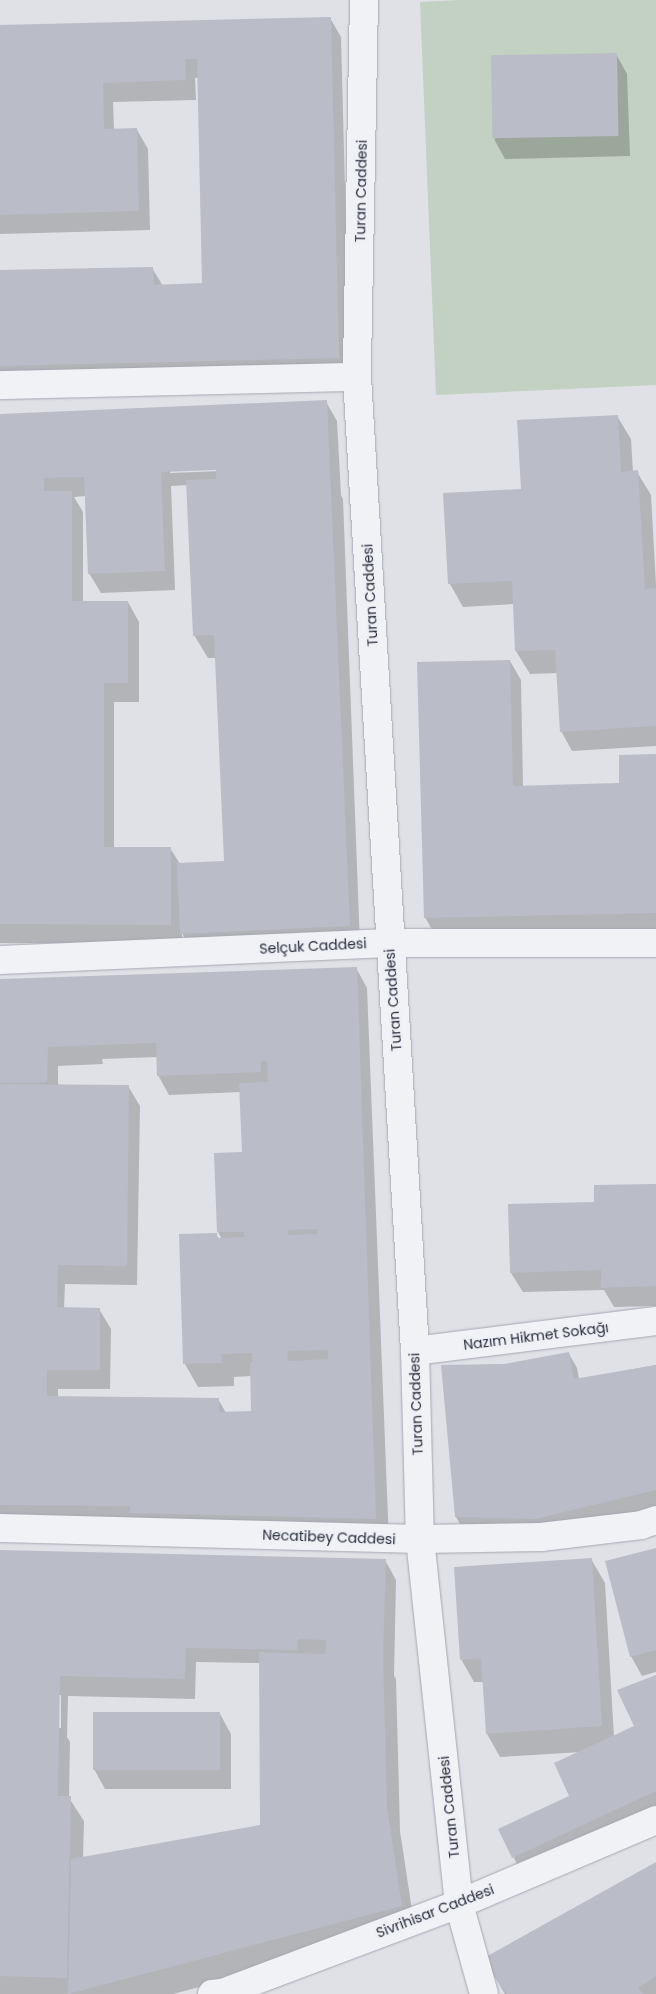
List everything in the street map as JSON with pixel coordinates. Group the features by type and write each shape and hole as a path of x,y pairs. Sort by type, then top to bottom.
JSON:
{"street":[{"name":"Turan Caddesi","path":"364,0 357,377 389,943 415,1351 420,1539 459,1904 484,1994"},
{"path":"0,385 357,377"},
{"name":"Selçuk Caddesi","path":"0,960 389,943 656,943"},
{"name":"Nazım Hikmet Sokağı","path":"415,1351 656,1321"},
{"name":"Necatibey Caddesi","path":"0,1528 420,1539 541,1537 640,1525 656,1520"},
{"name":"Sivrihisar Caddesi","path":"212,1994 222,1993 459,1904 656,1820"}],"green space":[{"path":"459,0 656,0 656,385 436,395 420,2"}],"building":[{"path":"331,17 339,358 0,366 0,270 153,267 154,285 202,283 197,59 185,59 186,80 103,83 104,129 137,128 139,211 0,215 0,25"},
{"path":"617,53 618,136 492,138 491,55"},
{"path":"327,400 350,926 180,934 177,863 224,861 214,635 193,636 186,480 216,479 216,470 161,472 165,571 88,574 84,477 44,478 44,491 72,491 72,601 128,601 128,683 104,683 104,847 171,847 171,925 0,924 0,414"},
{"path":"618,415 621,472 638,470 645,589 656,588 656,726 560,732 555,650 515,651 512,581 448,584 443,493 521,489 517,420"},
{"path":"510,660 513,786 619,783 619,755 656,754 656,913 424,918 417,662"},
{"path":"357,967 376,1519 129,1513 130,1506 0,1505 0,1084 129,1085 127,1266 58,1265 57,1307 100,1308 100,1370 47,1370 47,1396 219,1398 219,1412 251,1411 250,1362 252,1362 252,1353 221,1354 222,1363 183,1364 179,1234 217,1233 217,1238 244,1237 244,1232 217,1232 214,1153 242,1152 239,1083 268,1082 267,1061 261,1061 261,1072 157,1076 156,1043 48,1047 47,1082 0,1083 0,979","holes":["317,1229 317,1234 288,1235 288,1230","328,1350 328,1359 288,1361 287,1351"]},
{"path":"656,1184 656,1286 601,1288 601,1270 510,1273 508,1204 594,1202 594,1185"},
{"path":"569,1352 574,1379 656,1365 656,1490 535,1519 455,1517 441,1365 504,1364"},
{"path":"656,1548 656,1650 630,1657 605,1561"},
{"path":"0,1550 386,1559 383,1655 387,1807 402,1906 68,1994 71,1859 260,1825 259,1652 325,1654 326,1640 298,1639 297,1650 186,1648 185,1679 60,1676 58,1796 71,1796 67,1978 0,1976"},
{"path":"592,1558 602,1726 486,1734 481,1658 460,1660 454,1567"},
{"path":"656,1675 656,1791 512,1858 498,1829 569,1796 554,1763 634,1726 617,1690"},
{"path":"93,1712 220,1712 220,1770 93,1770"},
{"path":"656,1862 656,1976 638,1988 643,1994 507,1994 482,1959"}]}
